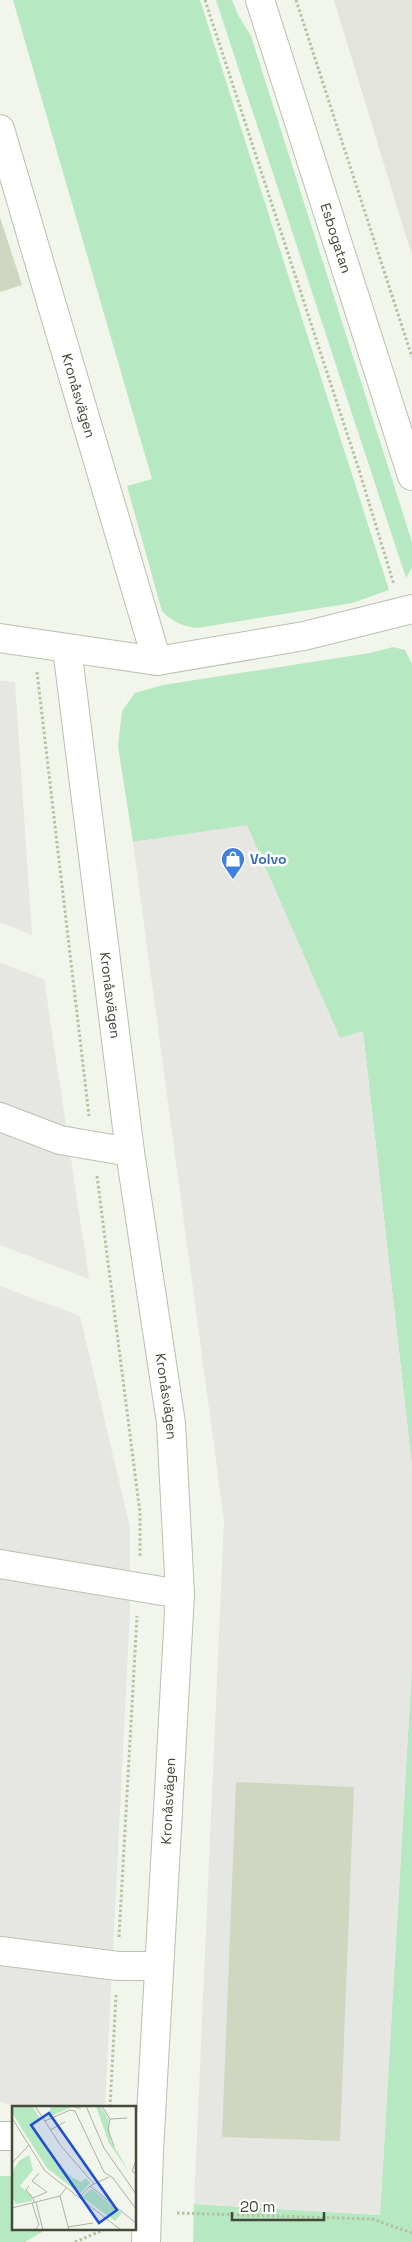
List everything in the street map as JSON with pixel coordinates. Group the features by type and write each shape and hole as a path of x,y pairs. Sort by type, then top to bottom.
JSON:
{"street":[{"name":"Esbogatan","path":"260,0 412,476"},
{"name":"Kronåsvägen","path":"0,129 157,661"},
{"path":"0,638 157,661 304,636 407,611"},
{"name":"Kronåsvägen","path":"67,648 130,1152 171,1423 180,1594 159,1966 142,2149 148,2212 146,2242"},
{"path":"0,1117 60,1140 130,1152"},
{"path":"0,1564 180,1594"},
{"path":"0,1951 118,1966 159,1966"}],"path":[{"path":"205,0 407,611"},
{"path":"296,0 412,357"},
{"path":"33,642 93,1147 140,1513 139,1587 110,2106"},
{"path":"148,2212 372,2219 412,2233"},
{"path":"76,2242 103,2230"}],"shaded area":[{"path":"334,0 412,0 412,256"},
{"path":"0,681 15,682 32,935 0,922"},
{"path":"247,825 340,1038 363,1031 412,1467 412,1665 380,2215 194,2204 224,1520 133,842"},
{"path":"0,963 44,979 89,1279 0,1245"},
{"path":"0,1286 80,1316 130,1527 130,1611 105,2106 17,2106 0,2102"}],"green space":[{"path":"13,0 200,0 389,590 352,603 197,628 178,623 162,611 127,486 152,479"},
{"path":"216,0 232,0 238,15 251,36 412,542 412,567 406,578"},
{"path":"393,647 405,650 412,664 412,1467 363,1032 340,1039 247,826 133,842 118,746 122,711 135,693 163,685 370,653"},
{"path":"412,1665 412,2242 193,2242 194,2204 380,2215"},
{"path":"0,2176 12,2176 12,2230 46,2230 25,2242 0,2242"}],"building":[{"path":"0,217 22,285 0,292"},
{"path":"236,1782 354,1787 340,2141 222,2137"}],"place":[{"name":"Volvo","path":"233,880"}]}
